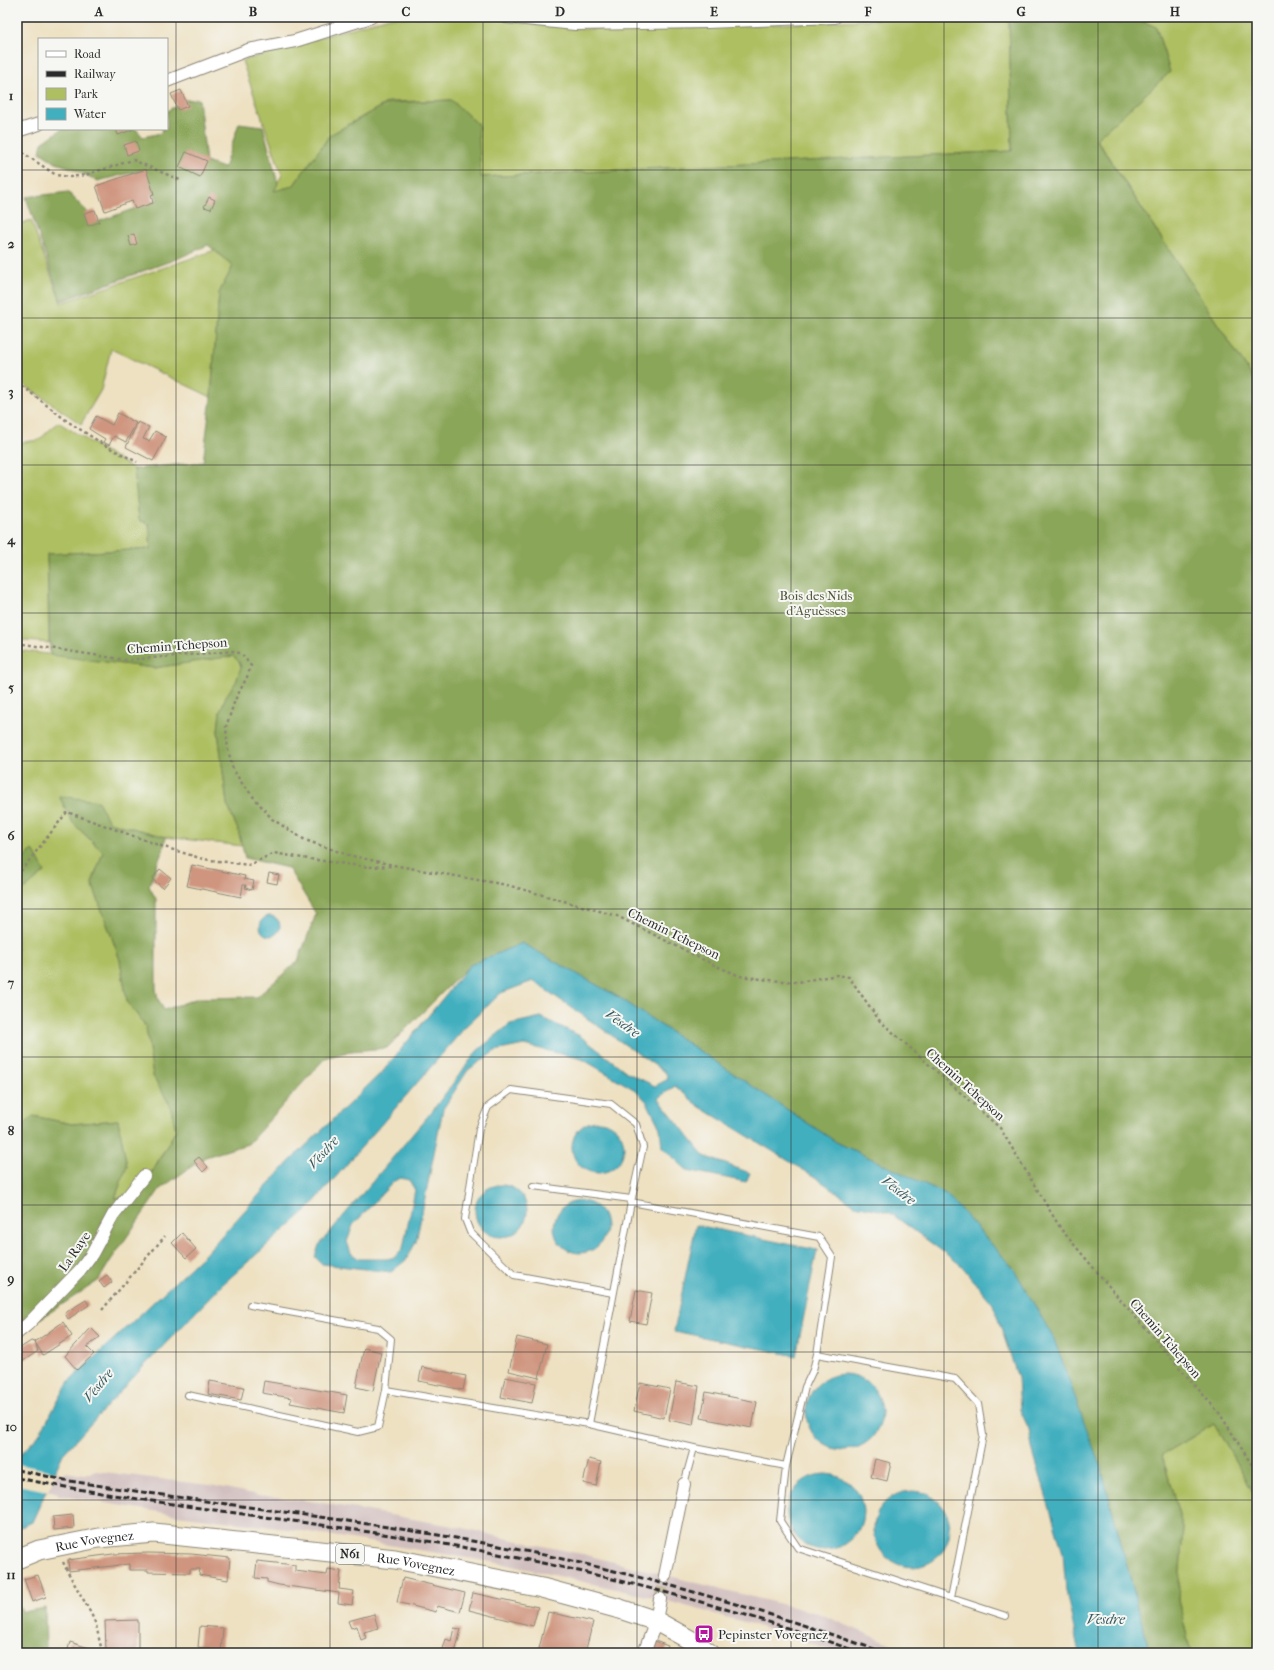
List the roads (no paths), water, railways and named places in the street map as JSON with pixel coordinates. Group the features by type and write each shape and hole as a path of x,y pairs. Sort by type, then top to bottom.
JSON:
{"main road":[{"name":"Rue Vovegnez","path":"17,1559 39,1550 58,1546 99,1538 154,1532 395,1559 542,1588 620,1609 656,1622 692,1641 709,1653"}],"street":[{"path":"168,81 248,50 296,41 371,17"},
{"path":"506,17 575,24 707,22 835,17"},
{"path":"17,131 38,124"},
{"name":"La Raye","path":"17,1333 34,1318 80,1270 92,1254 113,1215 144,1176"},
{"path":"665,1576 684,1484"},
{"path":"644,1653 656,1622 660,1599"}],"lane":[{"path":"589,1424 642,1147 636,1124 611,1104 511,1090 488,1107 479,1129 465,1219 470,1232 514,1275 614,1293"},
{"path":"533,1186 631,1201 819,1237 832,1257 817,1354 813,1370 804,1387 786,1466 780,1521 798,1548 1006,1616"},
{"path":"188,1395 358,1432 378,1427 386,1390 391,1339 378,1328 250,1305"},
{"path":"817,1354 955,1379 978,1404 983,1435 951,1598"},
{"path":"386,1390 589,1424 694,1448 786,1466"},
{"path":"684,1484 694,1448"}],"water":[{"path":"270,916 277,919 280,926 277,933 270,936 263,933 260,926 263,919"},
{"name":"Vesdre","path":"522,943 620,998 836,1142 946,1194 1014,1269 1054,1339 1102,1471 1147,1642 1148,1653 1079,1653 1066,1591 1063,1553 1032,1448 1029,1429 1020,1410 1018,1378 993,1304 961,1265 889,1212 855,1205 815,1177 700,1107 675,1086 658,1098 704,1156 750,1173 746,1182 687,1170 662,1147 660,1128 647,1102 637,1091 582,1059 524,1045 495,1051 468,1070 443,1109 416,1242 406,1260 391,1272 322,1264 315,1257 319,1245 433,1110 477,1051 510,1024 541,1017 580,1036 628,1073 655,1086 668,1079 666,1073 533,981 501,993 468,1024 309,1208 223,1284 141,1369 63,1454 32,1522 17,1529 17,1458 39,1435 69,1381 205,1254 290,1161 384,1070 470,965","holes":["401,1178 409,1180 415,1190 403,1248 395,1257 387,1259 359,1259 351,1253 347,1242 353,1225 394,1181"]},
{"path":"593,1121 603,1121 617,1128 624,1142 624,1152 617,1166 603,1173 593,1173 583,1169 576,1162 572,1152 572,1142 576,1132 583,1125"},
{"path":"496,1185 506,1185 520,1192 527,1206 527,1216 520,1230 506,1237 496,1237 486,1233 479,1226 475,1216 475,1206 479,1196 486,1189"},
{"path":"575,1201 585,1201 599,1208 606,1222 606,1232 599,1246 585,1253 575,1253 565,1249 558,1242 554,1232 554,1222 558,1212 565,1205"},
{"path":"696,1225 817,1250 796,1356 674,1331"},
{"path":"844,1374 858,1377 871,1385 879,1398 882,1412 879,1426 871,1439 858,1447 844,1450 830,1447 817,1439 809,1426 806,1412 809,1398 817,1385 830,1377"},
{"path":"825,1474 839,1477 852,1485 860,1498 863,1512 860,1526 852,1539 839,1547 825,1550 811,1547 798,1539 790,1526 787,1512 790,1498 798,1485 811,1477"},
{"path":"912,1491 926,1494 939,1502 947,1515 950,1529 947,1543 939,1556 926,1564 912,1567 898,1564 885,1556 877,1543 874,1529 877,1515 885,1502 898,1494"}],"tunnel":[{"path":"660,1599 665,1576"}],"railway":[{"path":"17,1470 75,1482 407,1530 515,1549 609,1570 702,1594 794,1622 885,1653"},
{"path":"17,1478 69,1488 433,1542 542,1563 703,1602 861,1653"}],"place":[{"name":"Pepinster Vovegnez","path":"704,1634"}],"park label":[{"name":"Bois des Nids d'Aguèsses","path":"816,602"}]}
